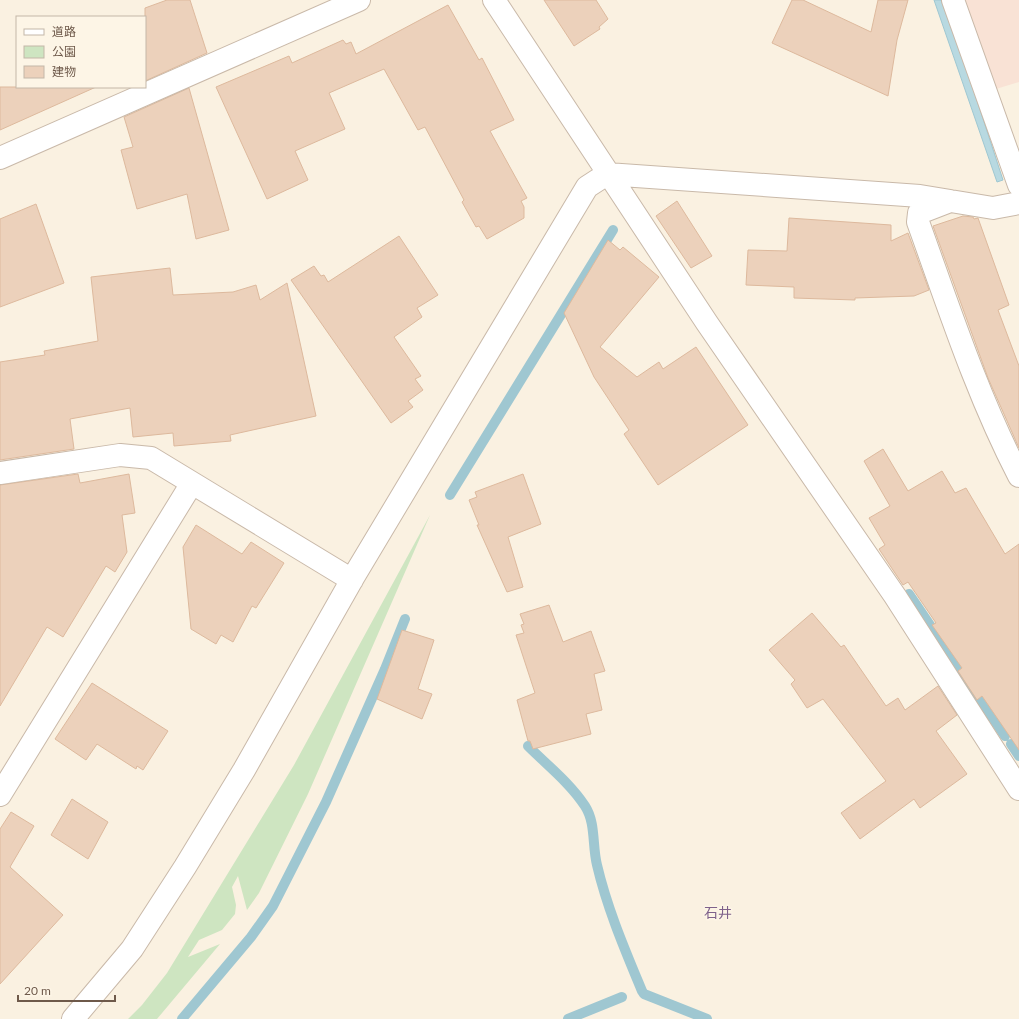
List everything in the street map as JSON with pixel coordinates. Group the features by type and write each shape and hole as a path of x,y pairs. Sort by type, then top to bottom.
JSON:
{"street":[{"path":"0,158 359,0"},
{"path":"494,0 607,174 895,596 1019,788"},
{"path":"953,0 1019,185"},
{"path":"73,1019 132,949 185,867 244,770 352,580 587,187 607,174 920,196 993,208 1019,203"},
{"path":"950,201 919,213 918,222 965,352 993,423 1019,476"},
{"path":"0,473 120,455 151,458 352,580"},
{"path":"0,795 192,483"}],"shaded area":[{"path":"962,0 1019,0 1019,82 996,89"}],"green space":[{"path":"430,515 308,794 259,893 247,910 238,876 232,887 236,905 235,914 222,930 199,940 188,957 220,944 157,1019 128,1019 142,1005 167,973 294,765"}],"water":[{"path":"934,0 941,0 970,79 1003,180 997,182"}],"building":[{"path":"167,0 190,0 207,53 146,81 145,8"},
{"path":"544,0 596,0 608,19 599,27 600,29 574,46"},
{"path":"792,0 803,0 871,32 878,0 908,0 897,40 888,96 772,43"},
{"path":"448,5 479,60 482,58 514,120 490,131 527,198 521,201 524,207 524,218 487,239 479,226 476,227 462,202 464,200 425,127 418,130 384,69 329,93 345,129 295,151 308,180 267,199 216,87 289,56 292,63 343,40 346,44 351,42 356,54"},
{"path":"0,87 94,88 0,130"},
{"path":"189,88 229,230 196,239 187,194 137,209 121,150 133,147 124,117"},
{"path":"677,201 712,256 691,268 656,216"},
{"path":"36,204 64,283 0,307 0,219"},
{"path":"963,216 973,217 974,219 978,218 1009,305 998,310 1019,366 1019,448 988,378 933,226"},
{"path":"789,218 891,225 891,241 908,233 929,290 914,296 855,298 855,300 794,298 794,287 746,285 748,250 787,251"},
{"path":"399,236 438,295 417,308 422,317 394,337 421,376 415,379 423,390 408,401 413,407 391,423 291,280 314,266 321,276 324,275 328,282"},
{"path":"608,240 620,250 623,247 659,277 600,347 637,377 659,362 663,369 696,347 748,425 658,485 624,434 629,430 594,377 564,313"},
{"path":"170,268 173,295 233,292 256,285 260,300 287,283 316,416 230,435 231,441 174,446 173,433 133,437 130,408 70,419 74,449 0,460 0,362 45,355 44,351 98,341 91,277"},
{"path":"883,449 908,491 942,471 955,493 966,488 1005,554 1019,544 1019,750 982,696 977,700 958,671 962,668 932,625 936,623 908,582 903,585 879,549 885,545 869,518 890,506 864,461"},
{"path":"78,474 80,483 129,474 135,513 122,515 127,552 115,572 106,566 63,637 47,627 0,706 0,485"},
{"path":"523,474 541,524 508,537 523,587 507,592 477,525 479,525 469,500 477,497 475,492"},
{"path":"196,525 242,554 251,542 284,563 256,608 252,606 233,642 221,635 216,644 191,629 183,547"},
{"path":"549,605 563,642 591,631 605,671 594,674 602,710 586,714 591,734 533,749 530,741 528,741 517,700 535,693 516,635 524,633 521,625 524,624 520,614"},
{"path":"812,613 841,647 844,645 886,706 898,698 905,710 938,686 957,715 936,731 967,774 920,808 914,799 860,839 841,813 886,781 823,699 807,708 791,684 795,680 769,650"},
{"path":"402,630 434,640 418,689 432,694 422,719 377,699"},
{"path":"92,683 168,731 143,770 137,766 136,769 97,744 86,760 55,739"},
{"path":"72,799 108,822 88,859 51,835"},
{"path":"11,812 34,826 10,867 63,915 0,984 0,829"}],"waterway":[{"path":"450,495 613,230"},
{"path":"909,594 1005,736"},
{"path":"182,1019 251,937 273,906 326,802 385,669 405,619"},
{"path":"1011,744 1019,756"},
{"path":"528,746 558,774 585,806 591,820 597,865 601,881 617,929 642,991 644,994 707,1019"},
{"path":"568,1019 622,997"}],"district":[{"name":"石井","path":"718,913"}]}
